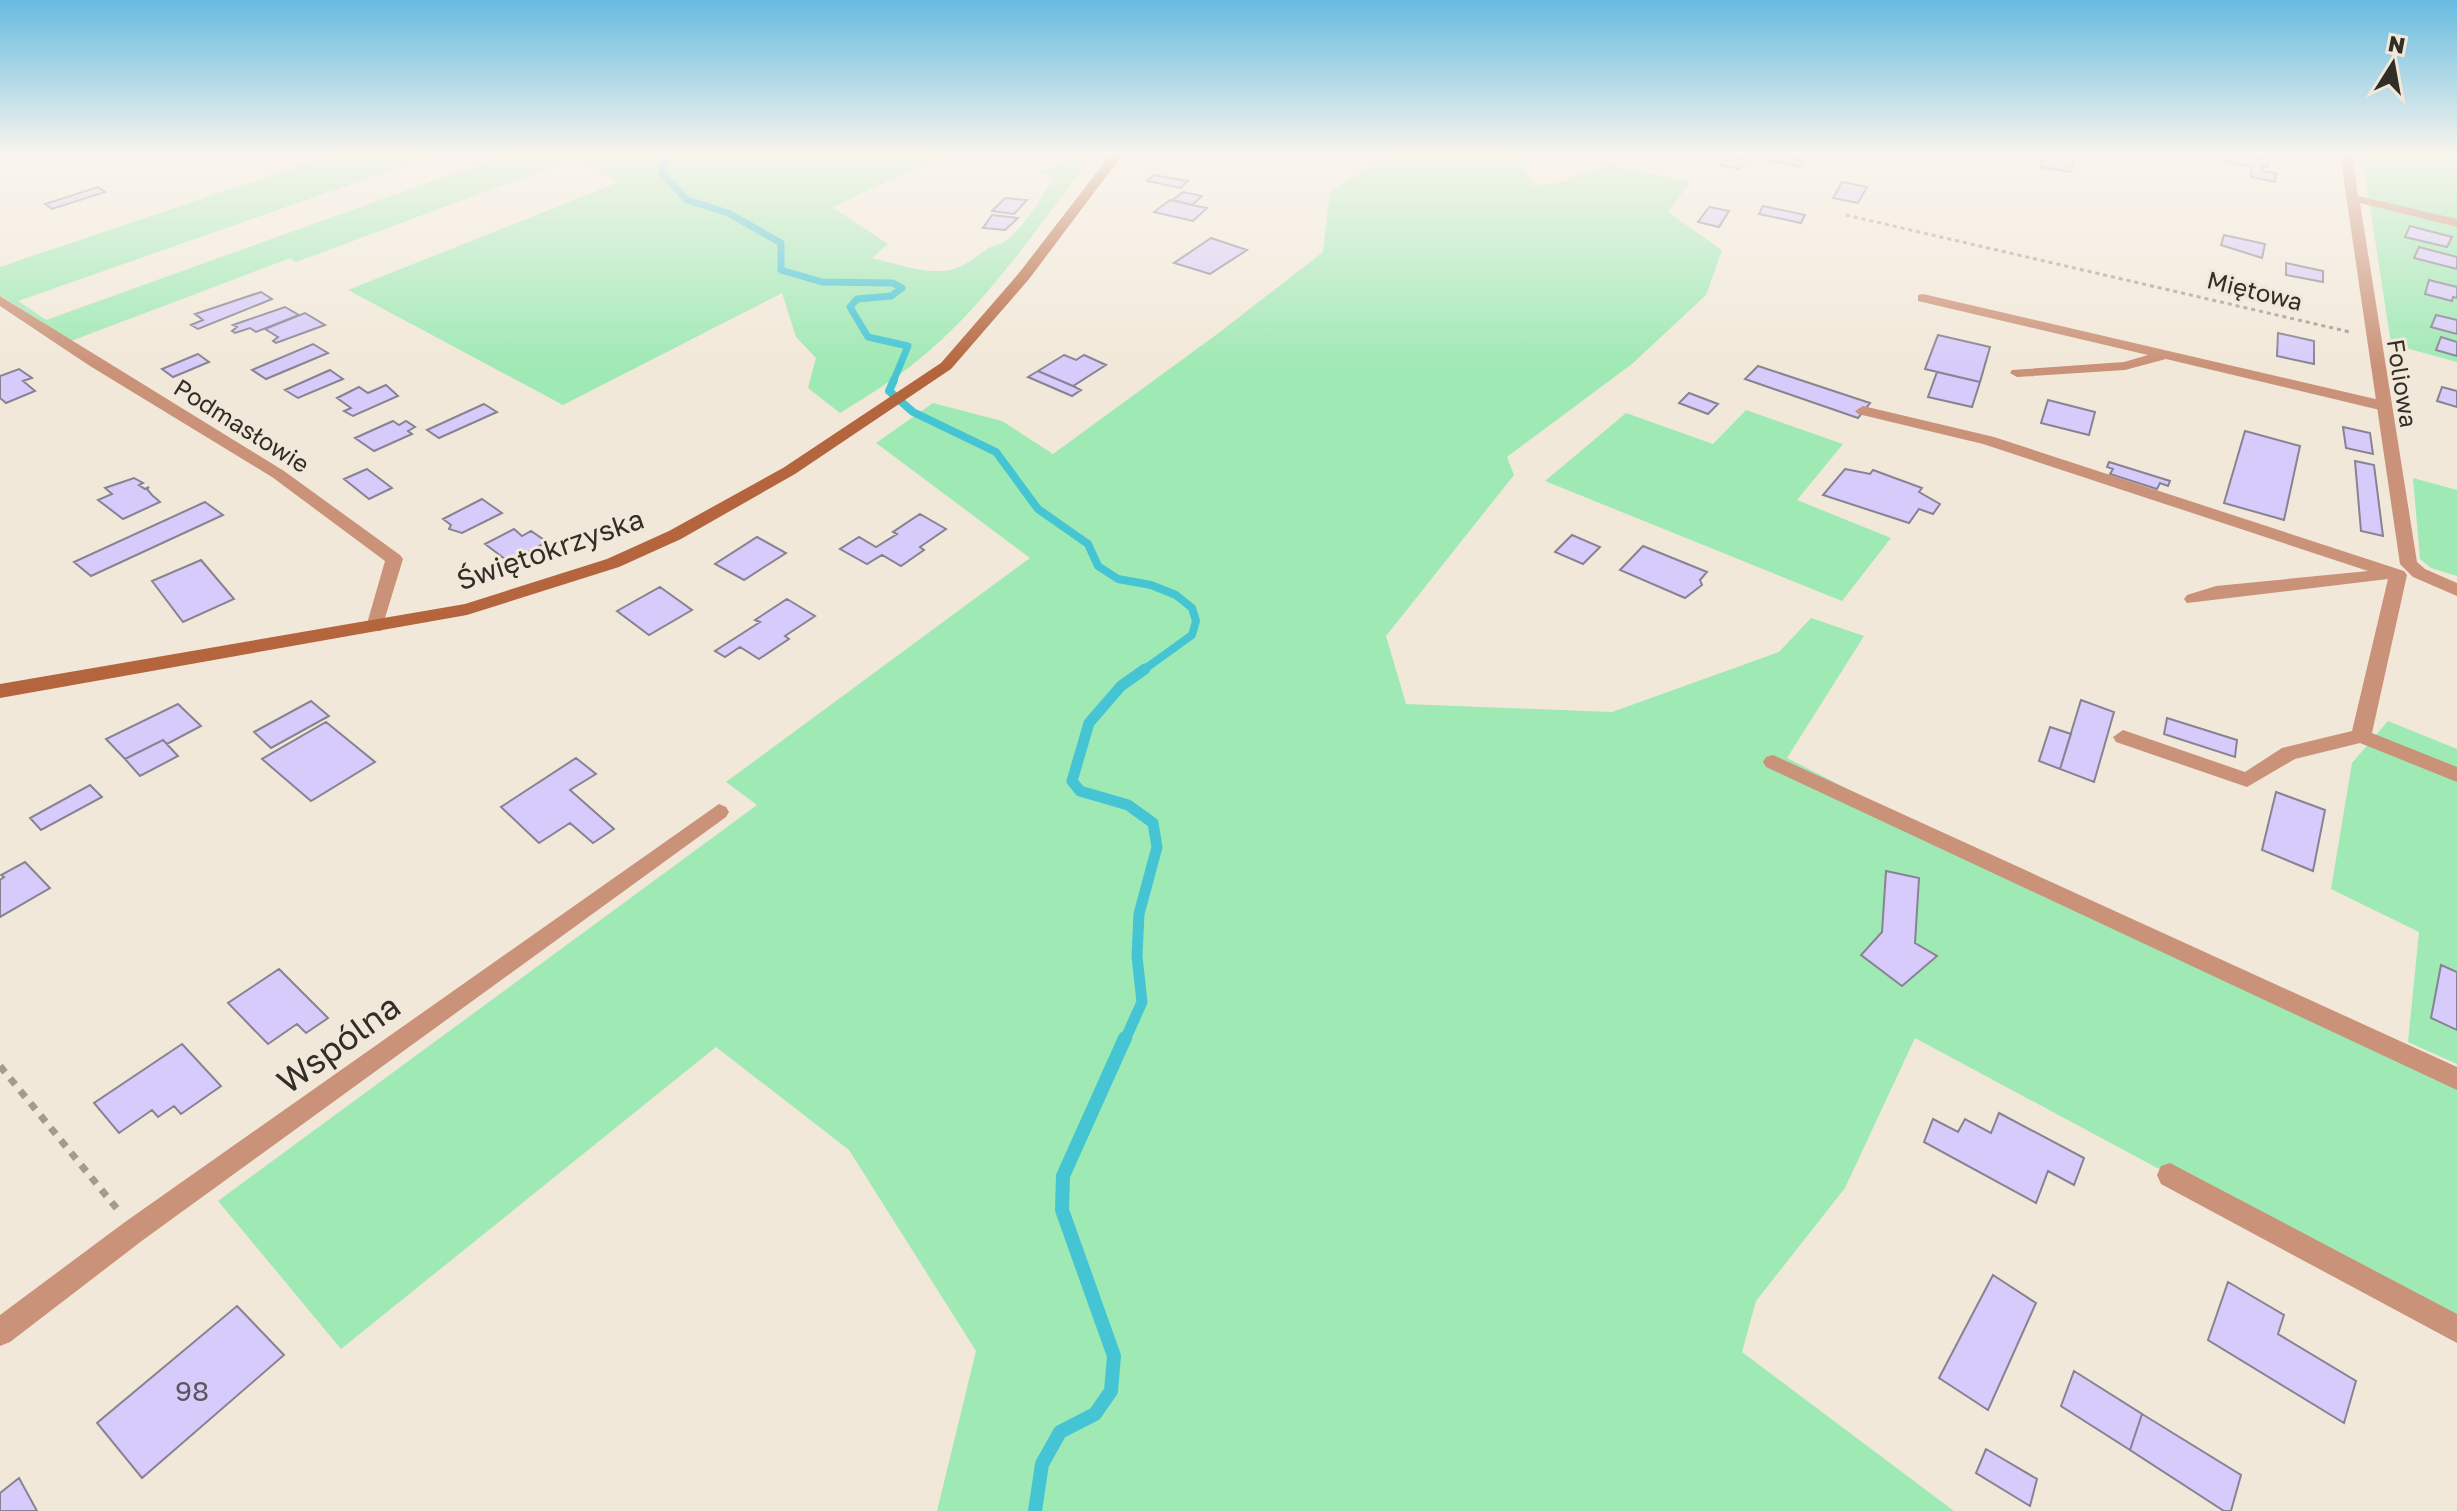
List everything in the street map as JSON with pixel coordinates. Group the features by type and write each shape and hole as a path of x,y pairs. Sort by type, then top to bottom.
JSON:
{"street":[{"name":"Świętokrzyska","path":"0,691 467,609 613,563 688,528 789,471 946,366 976,335 1062,225"},
{"name":"Foliowa","path":"2356,225 2409,564 2419,573"},
{"path":"1923,298 2384,406"},
{"name":"Podmasłowie","path":"0,300 95,363 278,474 394,559 375,627"},
{"path":"2017,373 2125,366 2165,355"},
{"path":"1863,411 1988,440 2398,575"},
{"path":"2193,599 2216,592 2267,586 2419,573 2457,590"},
{"path":"2361,736 2398,575"},
{"path":"2123,737 2247,780 2289,753 2361,736 2457,775"},
{"path":"1773,762 2457,1079"},
{"name":"Wspólna","path":"0,1332 134,1231 719,812"},
{"path":"2170,1175 2457,1329"}],"path":[{"name":"Miętowa","path":"1887,225 2374,338"},
{"path":"0,1066 134,1231"}],"green space":[{"path":"126,225 236,225 18,301 46,320 312,225 397,225 296,262 290,258 71,341 0,295 0,267"},
{"path":"512,225 859,225 888,244 872,258 921,270 945,271 1004,242 1022,225 1041,225 996,282 953,329 908,368 840,413 808,388 816,358 796,337 782,293 563,405 348,290"},
{"path":"1326,225 1686,225 1722,250 1706,295 1632,364 1507,457 1514,475 1386,636 1406,704 1612,712 1779,652 1811,618 1864,636 1787,758 2012,873 2457,1079 2457,1329 1915,1038 1845,1188 1756,1301 1742,1352 1954,1511 937,1511 976,1351 849,1150 716,1047 341,1349 218,1201 757,805 726,782 1030,558 876,443 933,403 1002,421 1053,454 1323,252"},
{"path":"2373,225 2457,225 2457,362 2391,344"},
{"path":"1746,410 1843,444 1797,500 1891,538 1842,601 1545,481 1626,413 1713,444"},
{"path":"2413,478 2457,490 2457,576 2431,568 2420,559"},
{"path":"2388,721 2457,749 2457,1064 2408,1042 2419,932 2331,889 2352,763"}],"building":[{"path":"985,225 1011,225 1005,230 983,228"},
{"path":"2410,226 2452,237 2447,247 2405,237"},
{"path":"2224,235 2265,244 2262,258 2221,245"},
{"path":"1211,238 1247,250 1210,274 1174,263"},
{"path":"2419,247 2457,257 2457,269 2414,258"},
{"path":"2286,263 2323,271 2323,282 2286,275"},
{"path":"2429,280 2457,287 2457,298 2453,297 2452,301 2425,294"},
{"path":"261,292 272,299 198,329 191,325 203,320 195,314"},
{"path":"285,307 299,315 256,332 250,328 235,333 232,331 237,327 233,325"},
{"path":"305,313 325,325 276,343 273,341 278,337 265,329"},
{"path":"2436,315 2457,320 2457,334 2431,327"},
{"path":"2278,333 2314,341 2314,364 2277,356"},
{"path":"1938,335 1990,347 1980,382 1925,369"},
{"path":"2441,337 2457,342 2457,356 2436,350"},
{"path":"313,344 328,353 266,379 252,370"},
{"path":"198,354 209,362 173,377 162,369"},
{"path":"1064,355 1076,360 1084,355 1106,365 1073,386 1038,371"},
{"path":"1758,366 1870,403 1858,418 1745,379"},
{"path":"19,369 32,378 23,381 35,391 6,403 0,398 0,376"},
{"path":"330,370 343,379 298,398 285,390"},
{"path":"1038,371 1081,390 1072,396 1028,377"},
{"path":"1937,372 1980,382 1972,407 1928,397"},
{"path":"386,385 398,396 353,416 344,411 351,408 337,398 359,387 368,393"},
{"path":"2442,387 2457,391 2457,407 2437,401"},
{"path":"1689,393 1718,404 1708,414 1679,403"},
{"path":"2048,400 2095,412 2089,435 2041,423"},
{"path":"484,404 497,412 439,438 427,430"},
{"path":"393,421 399,425 406,421 415,427 408,431 412,434 374,451 355,438"},
{"path":"2343,427 2370,433 2373,454 2346,448"},
{"path":"2245,431 2300,446 2284,520 2224,503"},
{"path":"2355,461 2374,465 2383,536 2361,531"},
{"path":"2109,462 2170,481 2168,486 2160,483 2157,489 2110,474 2113,469 2107,467"},
{"path":"367,469 392,488 369,499 344,479"},
{"path":"1845,469 1870,474 1873,470 1922,488 1919,492 1940,504 1933,514 1919,509 1909,523 1823,495"},
{"path":"134,478 143,483 139,485 145,489 149,487 147,489 160,502 123,519 98,500 112,494 105,488"},
{"path":"482,499 502,513 462,533 449,529 451,525 443,519"},
{"path":"205,502 223,515 91,576 74,562"},
{"path":"920,514 946,529 920,547 924,550 901,566 882,555 867,564 840,549 859,537 876,547"},
{"path":"514,529 522,536 531,531 547,542 509,562 485,544"},
{"path":"1572,535 1600,547 1583,564 1555,552"},
{"path":"757,537 786,553 744,580 715,564"},
{"path":"1643,546 1707,572 1700,580 1702,585 1685,598 1620,570"},
{"path":"201,560 234,599 183,622 152,581"},
{"path":"660,587 692,610 649,635 617,611"},
{"path":"787,599 815,616 785,636 789,639 759,659 740,647 725,657 715,651 760,622 755,620"},
{"path":"2081,700 2114,712 2094,782 2060,769"},
{"path":"311,701 329,716 271,748 254,732"},
{"path":"178,704 201,726 167,744 163,740 125,759 106,739"},
{"path":"2167,718 2237,740 2235,757 2164,734"},
{"path":"326,722 375,762 311,801 262,759"},
{"path":"2050,727 2071,734 2060,769 2039,761"},
{"path":"163,740 178,756 140,776 125,759"},
{"path":"576,758 596,774 570,790 614,829 593,843 570,823 539,843 501,807"},
{"path":"90,785 102,797 41,830 30,818"},
{"path":"2276,792 2325,810 2313,871 2262,850"},
{"path":"25,862 50,888 0,917 0,880 4,877 1,875"},
{"path":"1886,871 1919,878 1915,943 1937,956 1902,986 1861,955 1882,932"},
{"path":"2441,965 2457,972 2457,1030 2431,1018"},
{"path":"279,969 328,1018 306,1033 297,1024 268,1044 228,1003"},
{"path":"182,1044 221,1086 181,1114 174,1106 158,1117 152,1110 119,1133 94,1103"},
{"path":"1999,1113 2084,1158 2074,1185 2048,1171 2036,1203 1924,1142 1933,1119 1958,1132 1965,1119 1991,1133"},
{"path":"1993,1275 2036,1303 1988,1410 1939,1378"},
{"path":"2228,1282 2284,1315 2278,1334 2356,1381 2344,1423 2208,1340"},
{"path":"237,1306 284,1355 142,1478 97,1423"},
{"path":"2074,1371 2142,1414 2130,1450 2061,1406"},
{"path":"2142,1414 2241,1475 2231,1511 2224,1511 2130,1450"},
{"path":"1986,1449 2037,1479 2030,1506 1976,1473"},
{"path":"19,1478 37,1511 0,1511 0,1493"}],"waterway":[{"path":"748,225 781,243 781,270 822,282 893,283 902,288 891,296 857,299 850,307 868,337 908,346 893,382"},
{"path":"894,380 889,391 913,412 996,452 1038,509 1088,544 1098,566 1118,579 1151,585 1176,595 1192,608 1196,621 1192,635 1142,671"},
{"path":"1125,1040 1142,1002 1137,956 1139,914 1157,847 1153,823 1128,805 1080,791 1072,781 1089,723 1121,686 1145,669"},
{"path":"1035,1511 1042,1464 1060,1432 1095,1414 1111,1391 1114,1356 1062,1210 1063,1176 1125,1038"}]}
